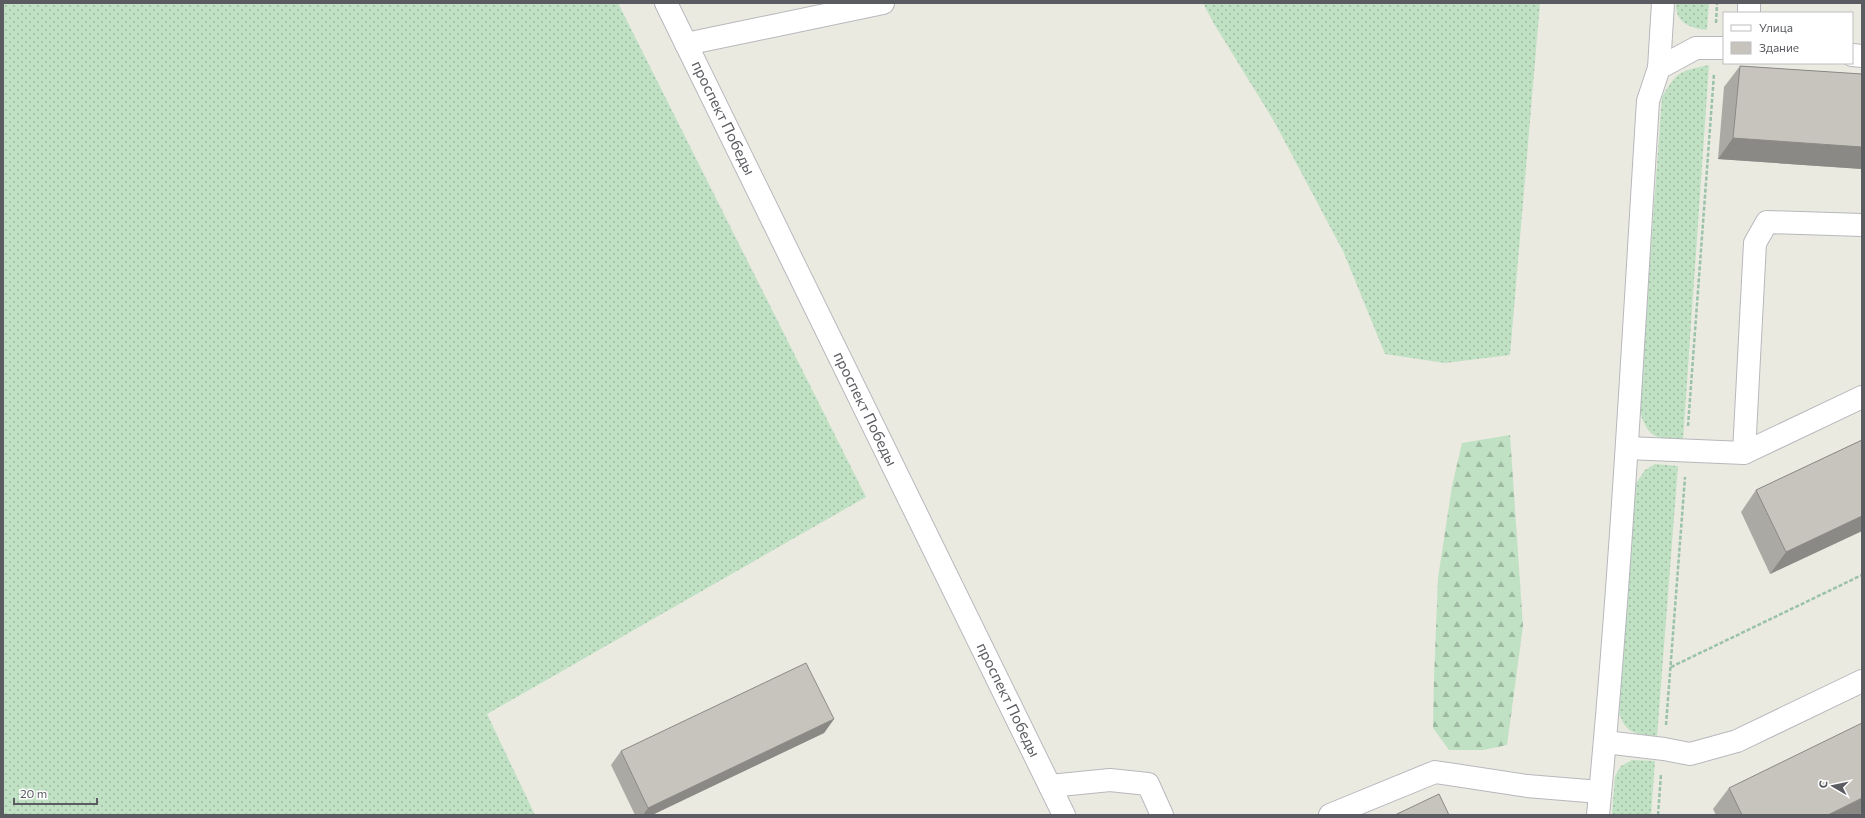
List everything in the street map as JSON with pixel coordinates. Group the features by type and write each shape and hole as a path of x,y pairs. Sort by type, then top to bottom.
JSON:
{"street":[{"name":"проспект Победы","path":"666,3 1064,815"},
{"path":"686,44 883,3"},
{"path":"1598,815 1605,742 1626,448 1648,100 1659,68 1663,3"},
{"path":"1659,68 1696,48 1719,48"},
{"path":"1744,453 1756,242 1767,222 1862,225"},
{"path":"1626,448 1744,453 1862,397"},
{"path":"1605,742 1664,749 1690,754 1737,741 1862,682"},
{"path":"1330,815 1435,772 1527,786 1600,792"},
{"path":"1050,786 1110,780 1148,784 1162,815"}],"path":[{"path":"1658,815 1687,450 1714,78 1719,48 1717,3"},
{"path":"1670,667 1862,575"}],"green space":[{"path":"3,3 618,3 866,497 487,714 535,815 3,815"},
{"path":"1203,3 1540,3 1510,355 1445,363 1385,354 1343,251 1275,123 1213,22"},
{"path":"1676,3 1709,3 1707,30 1689,26 1681,20 1676,10"},
{"path":"1709,65 1683,440 1654,435 1646,427 1639,410 1662,97 1672,82 1680,74 1685,71"},
{"path":"1510,435 1523,626 1507,745 1483,750 1449,750 1433,728 1438,578 1452,486 1462,443"},
{"path":"1655,464 1678,466 1657,736 1629,730 1625,726 1619,713 1636,483 1645,470"},
{"path":"1632,760 1655,761 1651,815 1612,815 1615,776 1621,766"}],"building":[{"path":"1740,66 1862,74 1862,147 1733,138"},
{"path":"1862,440 1862,516 1786,552 1756,490"},
{"path":"806,663 834,719 648,808 621,751"},
{"path":"1862,723 1862,798 1828,815 1742,815 1729,788"},
{"path":"1439,794 1449,815 1395,815"}]}
